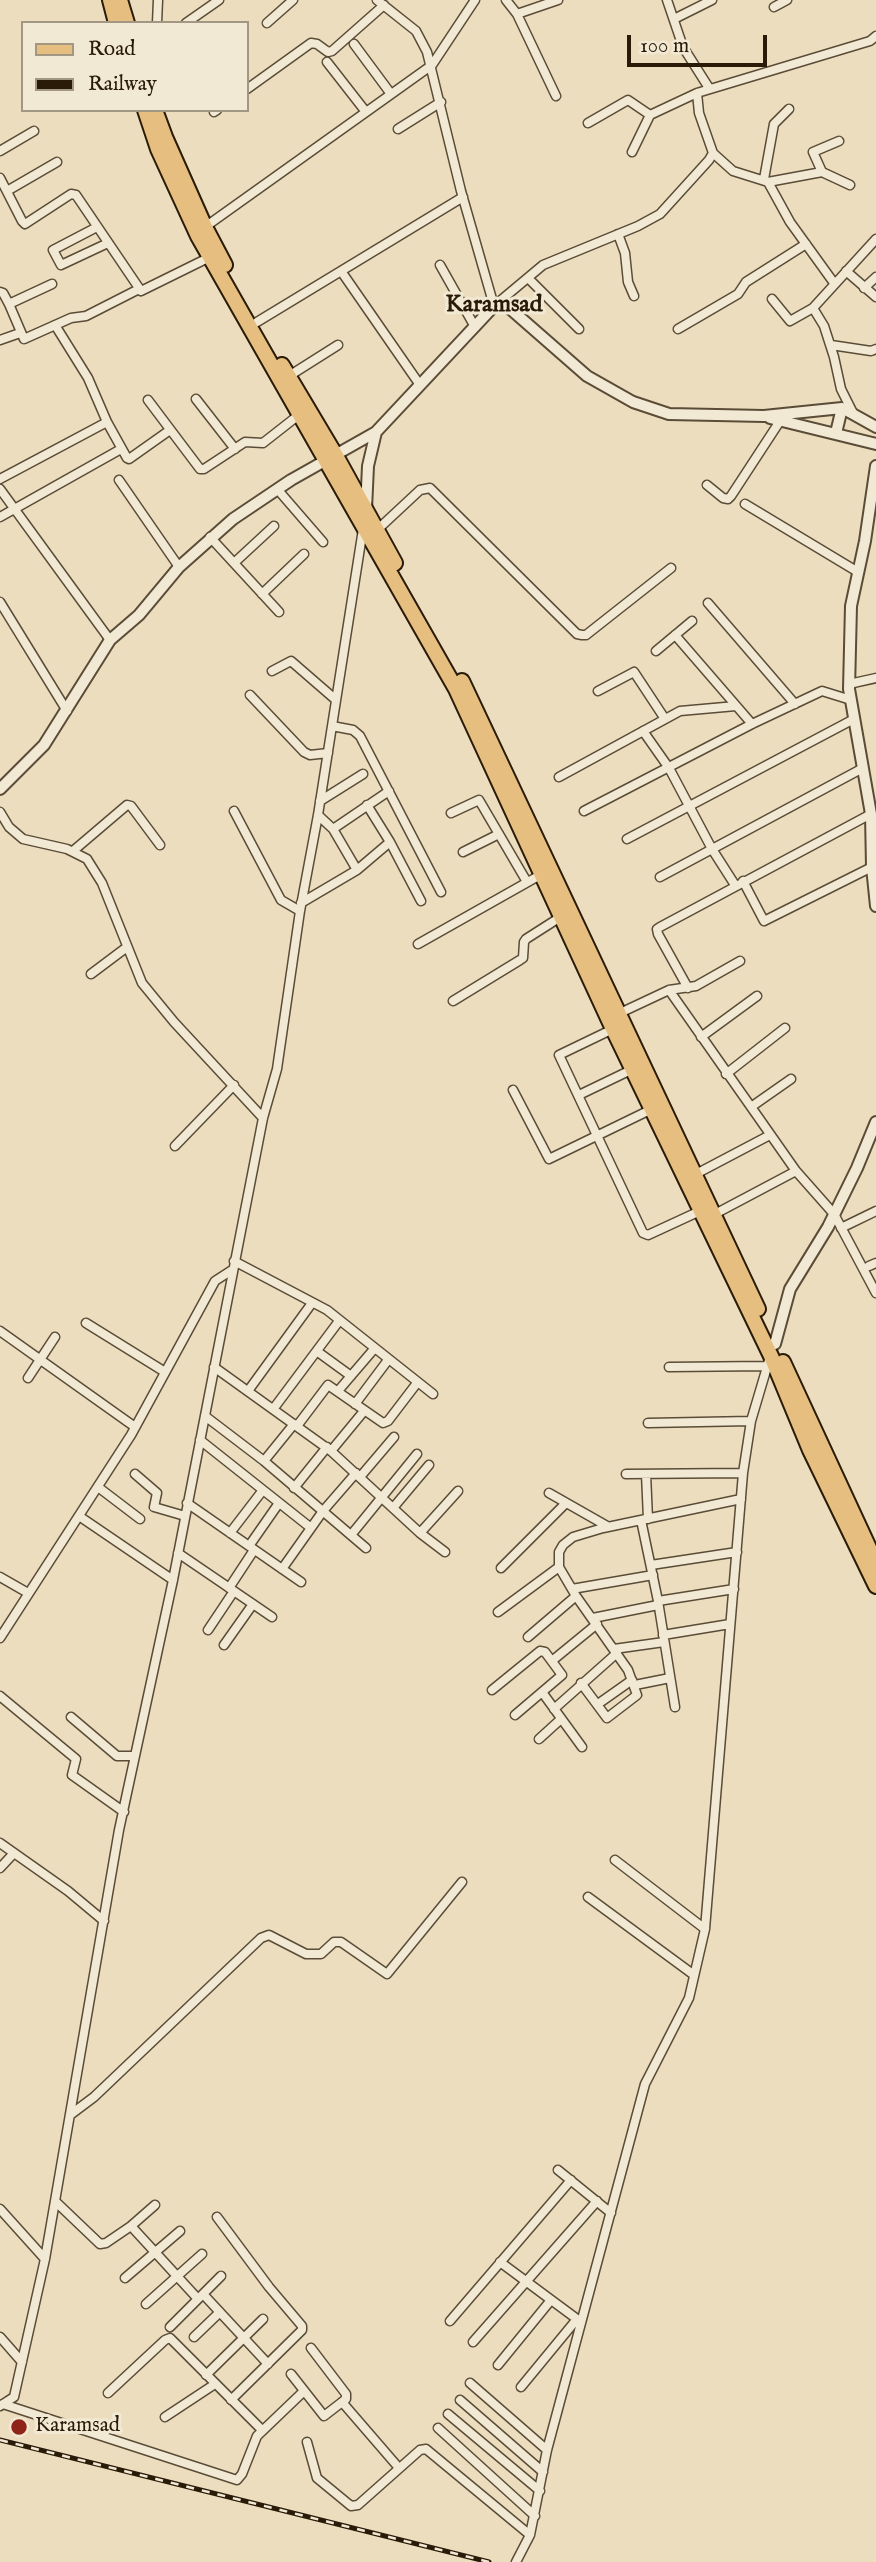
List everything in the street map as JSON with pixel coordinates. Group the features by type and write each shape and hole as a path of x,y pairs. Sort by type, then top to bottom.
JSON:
{"main road":[{"path":"110,0 115,21"},
{"path":"120,0 126,21"},
{"path":"146,112 158,149 210,257 300,414 366,512 370,530 473,701 694,1175 706,1213"},
{"path":"156,112 164,137 205,227 289,376 453,684 613,1029 706,1213 810,1450 875,1581"},
{"path":"771,1356 876,1563"}],"street":[{"path":"158,0 158,21"},
{"path":"189,21 219,0"},
{"path":"267,23 293,0"},
{"path":"205,227 432,65 475,0"},
{"path":"506,0 517,15 556,96"},
{"path":"517,15 558,0"},
{"path":"667,0 683,47 709,88"},
{"path":"674,19 712,0"},
{"path":"774,7 787,0"},
{"path":"248,88 312,43 330,52 380,3 416,31 432,65 463,197 494,306"},
{"path":"632,152 650,115 709,88 726,86 870,41 876,36"},
{"path":"354,44 391,94"},
{"path":"327,62 366,112"},
{"path":"698,93 699,113 713,153 733,171 766,181 822,172 850,185"},
{"path":"588,123 628,100 650,115"},
{"path":"398,129 440,103"},
{"path":"789,109 774,124 766,181 790,222 834,283"},
{"path":"0,151 34,131"},
{"path":"822,172 813,152 839,141"},
{"path":"0,789 44,745 110,640 139,615 179,567 210,537 278,490 376,432 494,306 543,265 638,226 660,214 713,153"},
{"path":"5,195 57,162"},
{"path":"0,178 5,195 26,223 74,194 139,289"},
{"path":"257,322 463,197"},
{"path":"97,227 53,250 61,265 108,243"},
{"path":"618,234 625,253 628,282 634,296"},
{"path":"772,299 790,321 813,308 876,239"},
{"path":"678,329 738,294 746,282 806,244"},
{"path":"0,292 9,304 24,340 71,318 86,316 139,289 145,290 210,257"},
{"path":"440,265 475,327"},
{"path":"341,271 420,385"},
{"path":"846,271 876,297"},
{"path":"864,288 876,277"},
{"path":"528,278 579,329"},
{"path":"9,304 52,284"},
{"path":"494,306 507,306 587,376 634,402 669,414 764,416 842,408 876,427"},
{"path":"813,308 824,326 841,389 854,415"},
{"path":"55,326 88,378 107,422 129,459 170,430"},
{"path":"0,340 20,333"},
{"path":"289,376 338,345"},
{"path":"831,345 871,352 876,349"},
{"path":"196,399 234,449"},
{"path":"148,400 200,469 247,441 263,443 300,414"},
{"path":"836,433 842,408"},
{"path":"821,430 824,409"},
{"path":"764,416 876,444"},
{"path":"707,485 728,499 780,421"},
{"path":"0,479 107,422"},
{"path":"366,512 368,466 376,432"},
{"path":"0,516 121,449"},
{"path":"876,466 851,606 849,684 863,768 872,793 876,906"},
{"path":"119,480 179,567"},
{"path":"1,2405 14,2397 45,2259 134,1756 173,1580 263,1118 277,1069 336,700 370,530 420,490 430,488 577,634 582,635 586,635 671,568"},
{"path":"0,489 110,640"},
{"path":"278,490 323,542"},
{"path":"745,504 858,572"},
{"path":"234,563 274,526"},
{"path":"210,537 279,612"},
{"path":"262,594 304,554"},
{"path":"0,602 67,711"},
{"path":"708,603 795,704"},
{"path":"656,651 692,621"},
{"path":"675,635 752,724"},
{"path":"272,671 291,661 336,700"},
{"path":"598,691 634,672 665,719"},
{"path":"849,684 876,678"},
{"path":"584,811 822,691 851,700"},
{"path":"250,695 307,754 328,753"},
{"path":"559,777 687,709 736,706"},
{"path":"626,839 854,719"},
{"path":"332,726 357,732 442,892"},
{"path":"643,731 669,768 712,849 739,883 764,922 873,863"},
{"path":"660,877 863,768"},
{"path":"320,801 363,774"},
{"path":"333,828 389,790"},
{"path":"451,813 479,800 527,882"},
{"path":"73,851 127,805 131,806 160,845"},
{"path":"367,805 421,901"},
{"path":"234,811 281,900 301,907"},
{"path":"0,812 9,828 23,839 73,851 87,859 95,869 138,975 148,991 263,1118"},
{"path":"688,988 657,929 871,814"},
{"path":"318,815 333,828 357,870"},
{"path":"463,852 499,834"},
{"path":"301,907 357,870 390,842"},
{"path":"418,944 542,874"},
{"path":"453,1001 523,958 526,939 562,916"},
{"path":"91,974 127,947"},
{"path":"620,1013 669,990 696,986 740,961"},
{"path":"669,990 796,1171 834,1214 876,1293"},
{"path":"701,1037 757,996"},
{"path":"726,1074 785,1028"},
{"path":"613,1029 559,1055 646,1236 706,1213 796,1171"},
{"path":"579,1095 633,1069"},
{"path":"751,1107 791,1079"},
{"path":"175,1146 234,1085"},
{"path":"513,1090 550,1159 652,1109"},
{"path":"516,2562 530,2535 547,2449 579,2321 645,2084 689,1998 705,1929 743,1473 751,1421 790,1289 834,1214 876,1122"},
{"path":"694,1175 770,1135"},
{"path":"841,1228 876,1211"},
{"path":"233,1265 327,1310 433,1394"},
{"path":"0,1638 135,1427 215,1281 233,1265"},
{"path":"248,1391 312,1303"},
{"path":"274,1408 339,1321"},
{"path":"86,1323 165,1373"},
{"path":"0,1331 135,1427"},
{"path":"28,1378 55,1337"},
{"path":"338,1391 374,1349"},
{"path":"318,1352 351,1376"},
{"path":"669,1367 771,1356"},
{"path":"355,1404 388,1360"},
{"path":"214,1367 329,1449 445,1552"},
{"path":"264,1461 328,1385 380,1422 386,1423 417,1382"},
{"path":"294,1488 364,1411"},
{"path":"205,1416 264,1461 366,1548"},
{"path":"648,1423 751,1421"},
{"path":"282,1569 323,1511 394,1437"},
{"path":"200,1440 311,1528"},
{"path":"351,1535 417,1454"},
{"path":"393,1508 429,1465"},
{"path":"626,1474 743,1473"},
{"path":"135,1474 157,1493 154,1507 185,1516"},
{"path":"646,1474 645,1519 675,1707"},
{"path":"98,1487 141,1519"},
{"path":"230,1533 263,1490"},
{"path":"421,1533 458,1491"},
{"path":"548,1493 608,1527"},
{"path":"581,1683 609,1718 636,1697 634,1682 559,1567 559,1552 563,1545 580,1534 741,1499"},
{"path":"187,1503 301,1582"},
{"path":"208,1630 232,1589 251,1548 279,1503"},
{"path":"501,1569 566,1503"},
{"path":"79,1516 173,1580"},
{"path":"652,1565 737,1552"},
{"path":"178,1553 272,1617"},
{"path":"498,1612 559,1567"},
{"path":"528,1636 574,1592 653,1575"},
{"path":"0,1577 29,1593"},
{"path":"553,1660 595,1621 658,1603 734,1589"},
{"path":"224,1645 253,1604"},
{"path":"554,1709 615,1651 730,1623"},
{"path":"492,1690 544,1650 562,1675 515,1715"},
{"path":"598,1704 634,1682 670,1678"},
{"path":"542,1692 582,1747"},
{"path":"0,1696 76,1759 72,1775 124,1812"},
{"path":"71,1717 117,1756 134,1756"},
{"path":"539,1739 562,1719"},
{"path":"0,1843 68,1891 104,1921"},
{"path":"0,1868 14,1853"},
{"path":"615,1860 705,1929"},
{"path":"70,2115 94,2097 261,1938 269,1936 306,1954 321,1954 334,1942 341,1942 387,1974 462,1882"},
{"path":"588,1896 694,1975"},
{"path":"558,2170 611,2213"},
{"path":"450,2321 571,2180"},
{"path":"56,2202 97,2244 106,2243 155,2205"},
{"path":"473,2342 597,2202"},
{"path":"0,2209 45,2259"},
{"path":"217,2217 302,2326 302,2330 231,2400"},
{"path":"131,2226 177,2277 220,2312 268,2364"},
{"path":"125,2278 180,2231"},
{"path":"146,2304 202,2254"},
{"path":"500,2262 579,2321"},
{"path":"170,2327 221,2276"},
{"path":"498,2365 551,2300"},
{"path":"194,2337 220,2312"},
{"path":"206,2375 262,2319"},
{"path":"521,2387 579,2321"},
{"path":"0,2337 22,2362"},
{"path":"108,2393 167,2339 173,2340 262,2430"},
{"path":"290,2374 325,2416 346,2399 346,2394 311,2348"},
{"path":"470,2382 547,2449"},
{"path":"165,2417 215,2384"},
{"path":"1,2405 237,2480 257,2436 304,2391"},
{"path":"460,2400 543,2472"},
{"path":"342,2402 399,2468"},
{"path":"448,2414 540,2491"},
{"path":"438,2428 535,2516"},
{"path":"307,2442 317,2478 351,2506 358,2505 420,2450 429,2450 530,2535"}],"railway":[{"path":"0,2440 489,2562"}],"place":[{"name":"Karamsad","path":"19,2427"}],"district":[{"name":"Karamsad","path":"494,306"}]}
